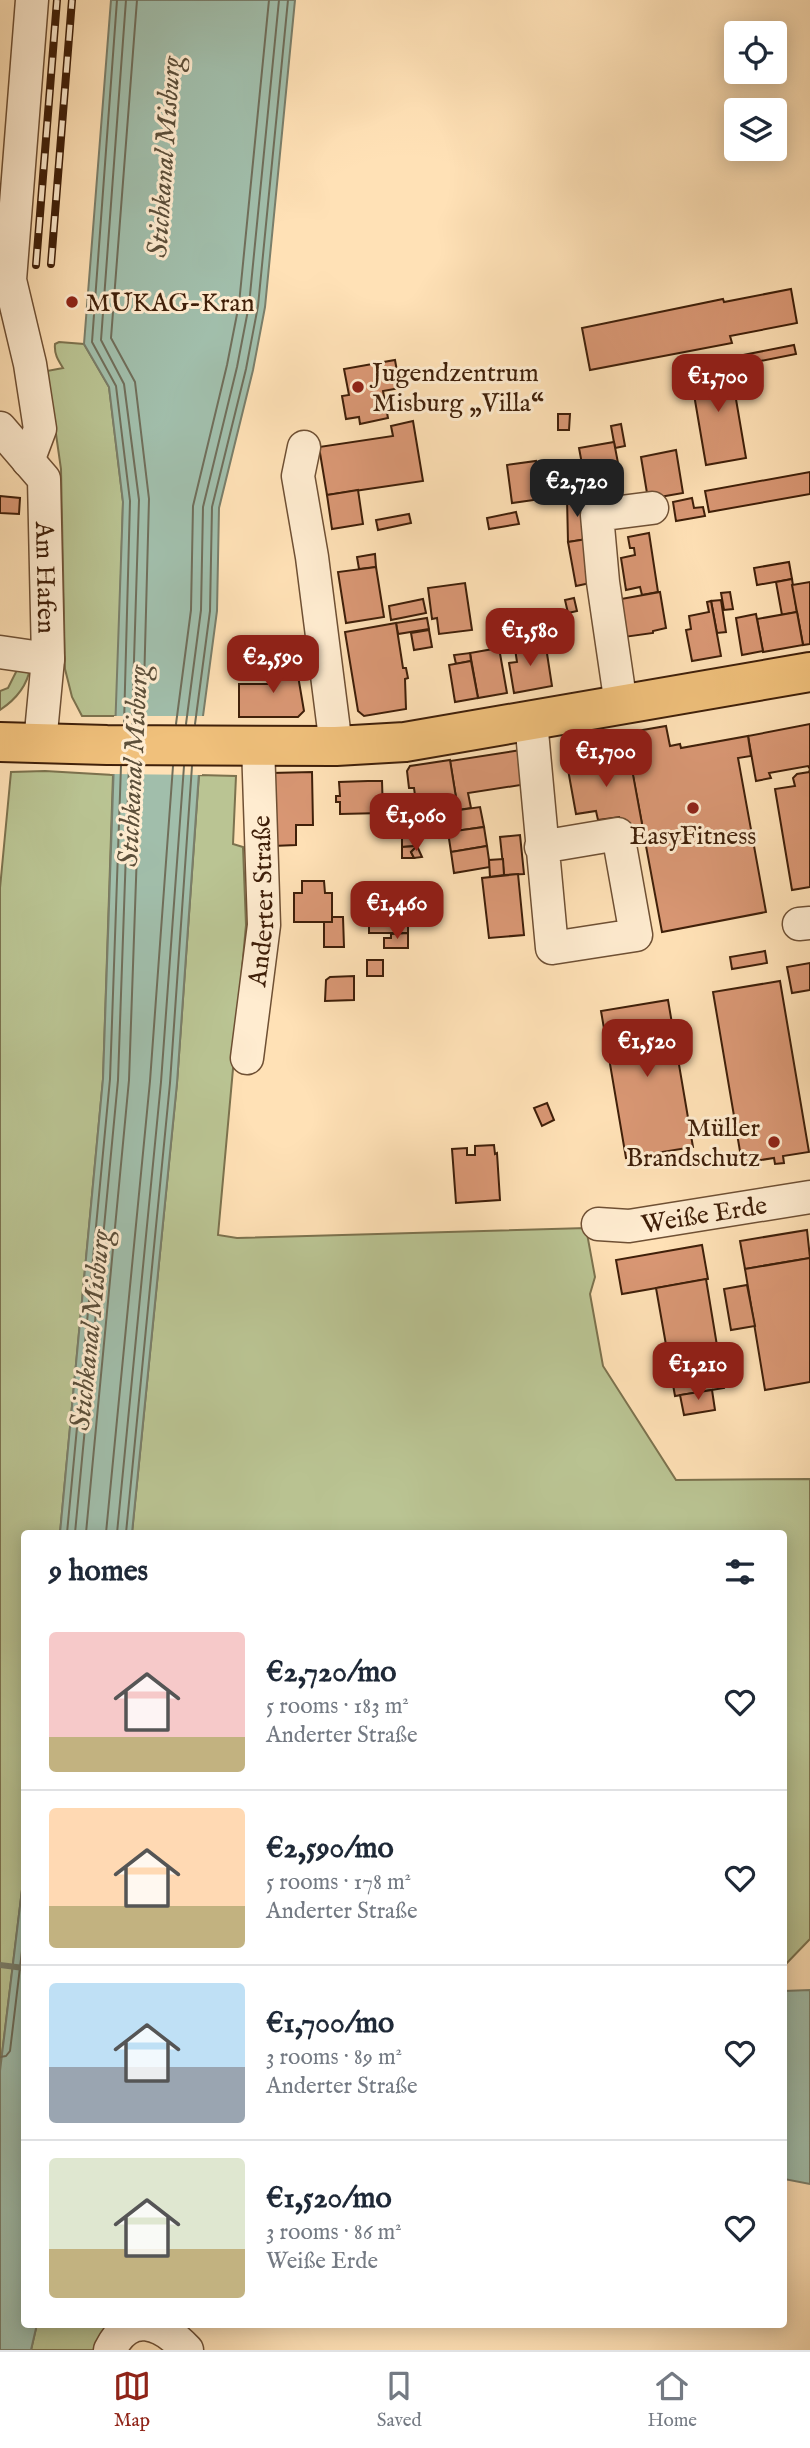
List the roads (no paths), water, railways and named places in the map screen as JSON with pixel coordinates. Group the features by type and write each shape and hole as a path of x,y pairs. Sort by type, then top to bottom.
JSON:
{"main road":[{"path":"0,742 336,746 405,743 810,672"}],"street":[{"path":"28,461 40,429 30,364 5,280 32,0"},
{"name":"Am Hafen","path":"0,428 44,479 48,659 40,743"},
{"path":"304,447 298,476 312,558 336,746"},
{"path":"621,705 603,582 597,514 652,508"},
{"path":"0,652 48,659"},
{"path":"531,721 541,847"},
{"name":"Anderter Straße","path":"240,745 264,925 247,1058"},
{"name":"Weiße Erde","path":"598,1224 629,1226 810,1197"},
{"path":"110,2350 117,2335 129,2328"},
{"path":"159,2328 175,2337 187,2350"}],"water":[{"name":"Stichkanal Misburg","path":"111,0 295,0 265,307 253,370 219,508 217,611 203,716 177,1083 132,1530 60,1530 103,1079 123,502 109,387 84,344"},
{"path":"21,1898 21,2328 36,2328 31,2350 0,2350 0,2071"},
{"path":"810,1990 810,2184 787,2180 787,1991"}],"waterway":[{"path":"0,1965 21,1968"}],"railway":[{"path":"36,265 57,0"},
{"path":"51,264 72,0"}],"place":[{"name":"MUKAG-Kran","path":"72,302"},
{"name":"Jugendzentrum Misburg „Villa“","path":"358,387"},
{"name":"EasyFitness","path":"693,808"},
{"name":"Müller Brandschutz","path":"774,1142"}]}
